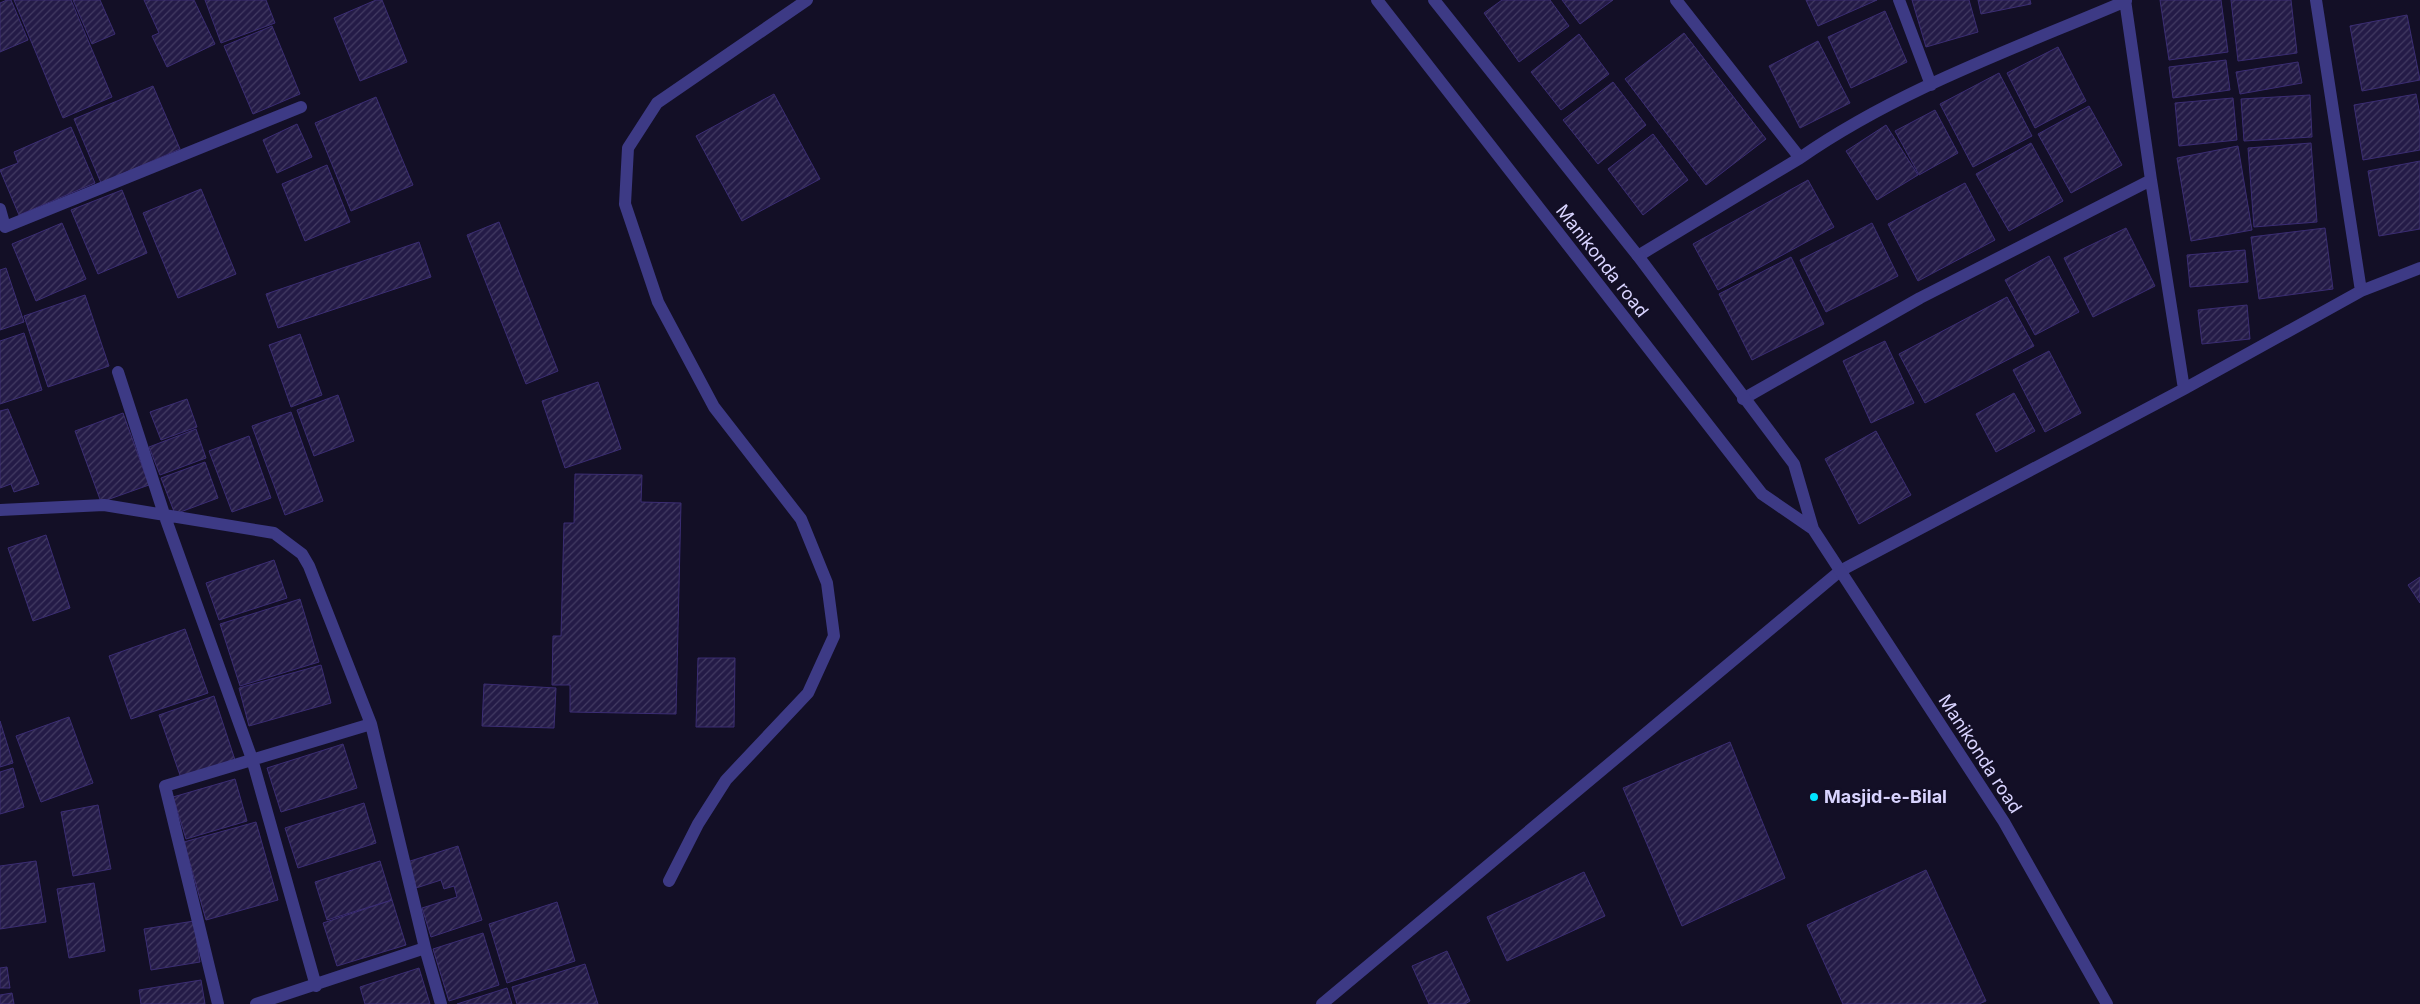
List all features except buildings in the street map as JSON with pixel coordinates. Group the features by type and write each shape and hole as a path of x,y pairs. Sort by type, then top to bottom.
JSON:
{"street":[{"path":"670,881 698,824 726,780 808,693 834,636 827,583 801,520 714,407 658,302 625,204 628,148 657,103 807,0"},
{"name":"Manikonda road","path":"1377,0 1762,494 1813,529"},
{"name":"Manikonda road","path":"1434,0 1638,256 1743,399 1794,464 1813,529 2004,822 2107,1004"},
{"path":"1676,0 1800,158"},
{"path":"1899,0 1931,85"},
{"path":"1638,256 1828,139 1931,85 2125,0 2184,390"},
{"path":"2316,0 2361,291"},
{"path":"0,209 5,227 301,107"},
{"path":"1743,399 1920,298 2151,180"},
{"path":"1322,1004 1840,570 2184,390 2361,291 2420,268"},
{"path":"118,372 164,514 252,759 316,986"},
{"path":"0,510 104,505 274,533 302,554 309,566 371,724 425,948 441,1004"},
{"path":"218,1004 165,786 371,724"},
{"path":"256,1004 316,986 425,948"}],"place":[{"name":"Masjid-e-Bilal","path":"1814,797"}]}
